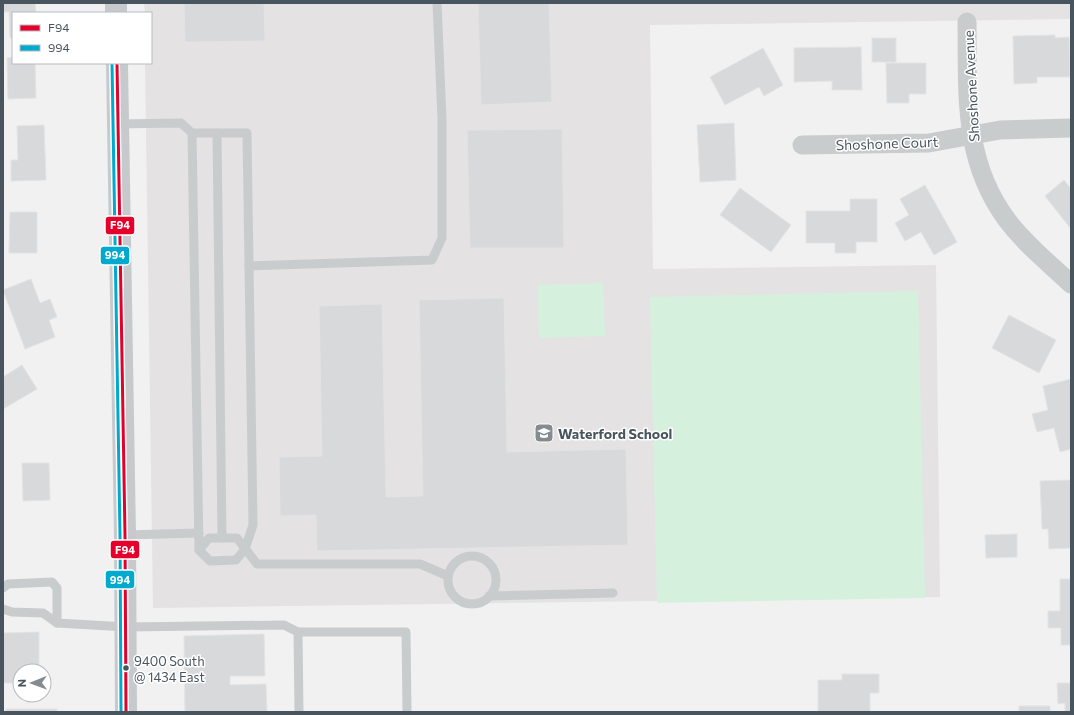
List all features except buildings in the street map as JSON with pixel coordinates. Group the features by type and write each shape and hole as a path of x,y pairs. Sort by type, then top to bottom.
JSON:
{"main road":[{"path":"117,64 127,626 126,712"}],"street":[{"name":"Shoshone Avenue","path":"967,22 968,89 971,136 976,160 985,184 1007,220 1071,284"},
{"name":"Shoshone Court","path":"802,145 929,143 1000,130 1071,128"}],"lane":[{"path":"249,266 432,260 442,238 442,119 437,3"},
{"path":"117,124 181,122 192,133 199,550 210,561 236,560 245,549 253,525 247,133 192,133"},
{"path":"217,133 222,538"},
{"path":"125,535 199,533"},
{"path":"199,550 209,538 237,538 257,564 420,564 448,576"},
{"path":"489,596 495,582 495,575 492,567 479,557 463,557 456,562 448,576 451,591 461,601 476,603 489,596 613,593"},
{"path":"3,588 8,584 52,582 57,588 57,623"},
{"path":"3,609 12,612 42,613 57,623 127,626 284,624 298,632 406,632 407,712"},
{"path":"298,632 299,712"}],"shaded area":[{"name":"Waterford School","path":"144,3 1071,3 1071,19 650,25 653,269 936,265 940,597 153,608 145,64 152,64 152,12 145,12"}],"green space":[{"path":"603,283 605,336 539,338 538,285"},
{"path":"918,291 925,598 657,603 650,297"}],"transit line":[{"name":"994","path":"112,64 120,535 121,712"},
{"name":"F94","path":"117,64 125,535 126,712"}],"place":[{"name":"Waterford School","path":"544,433"},
{"name":"9400 South @ 1434 East","path":"126,668"}]}
